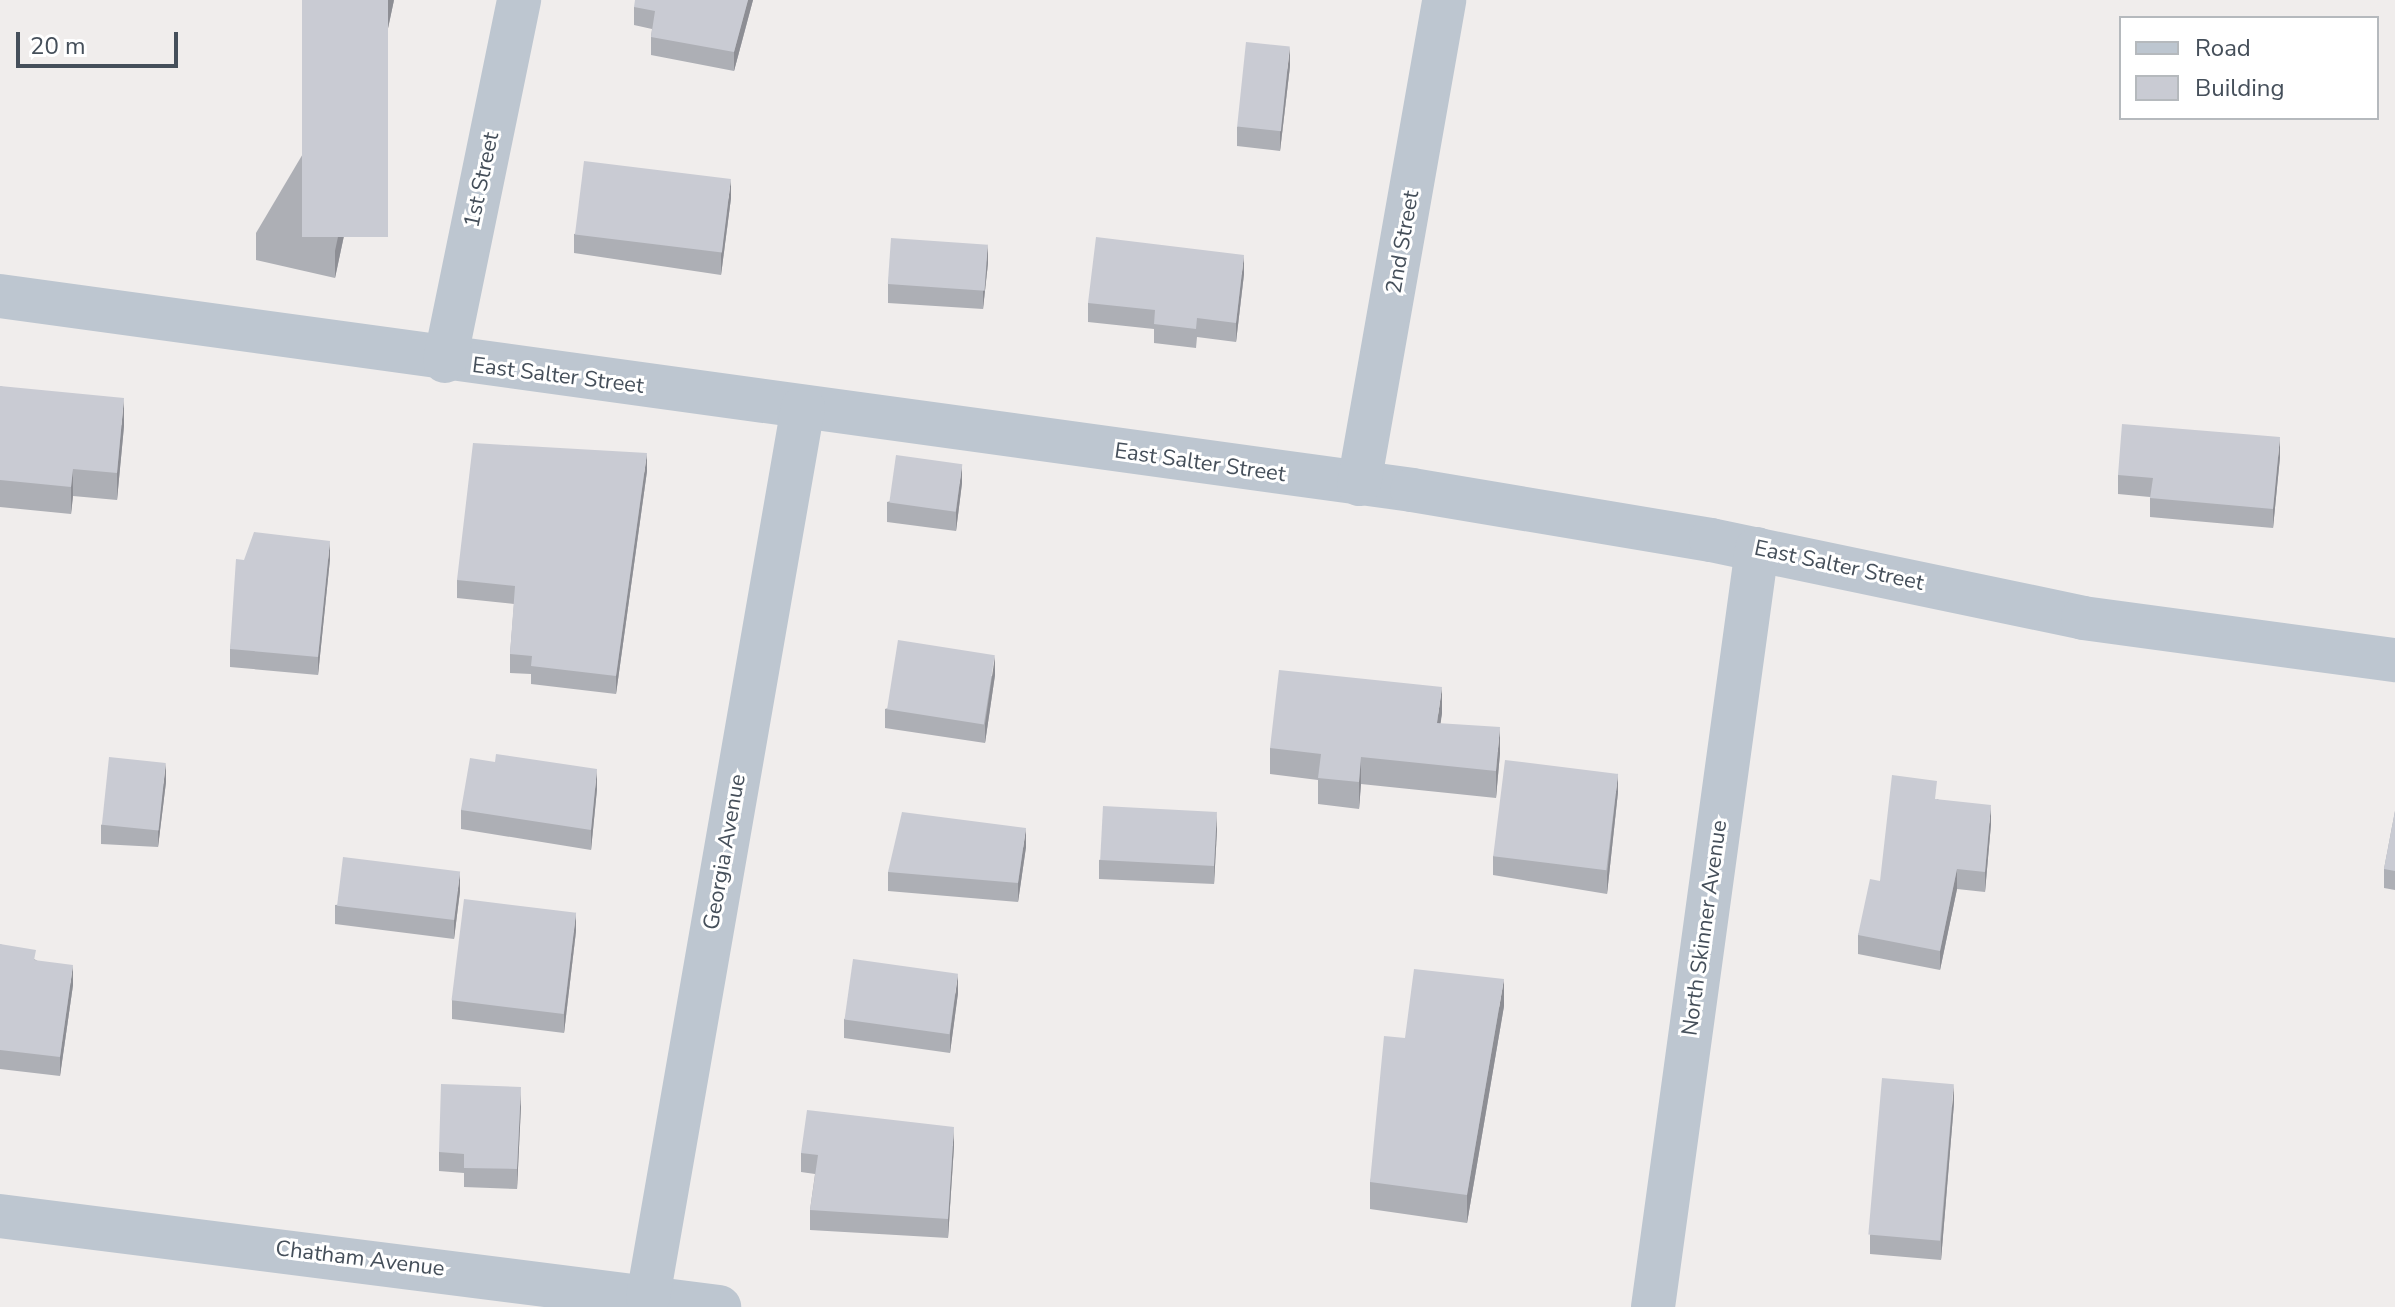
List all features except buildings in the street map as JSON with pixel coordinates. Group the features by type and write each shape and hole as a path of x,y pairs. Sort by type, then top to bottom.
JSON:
{"street":[{"name":"1st Street","path":"445,361 519,0"},
{"name":"2nd Street","path":"1359,484 1444,0"},
{"name":"East Salter Street","path":"0,296 445,361 1359,484 1757,549 2083,618 2395,660"},
{"name":"Georgia Avenue","path":"648,1297 803,407"},
{"name":"North Skinner Avenue","path":"1653,1307 1757,549"},
{"name":"Chatham Avenue","path":"0,1216 719,1307"}]}
